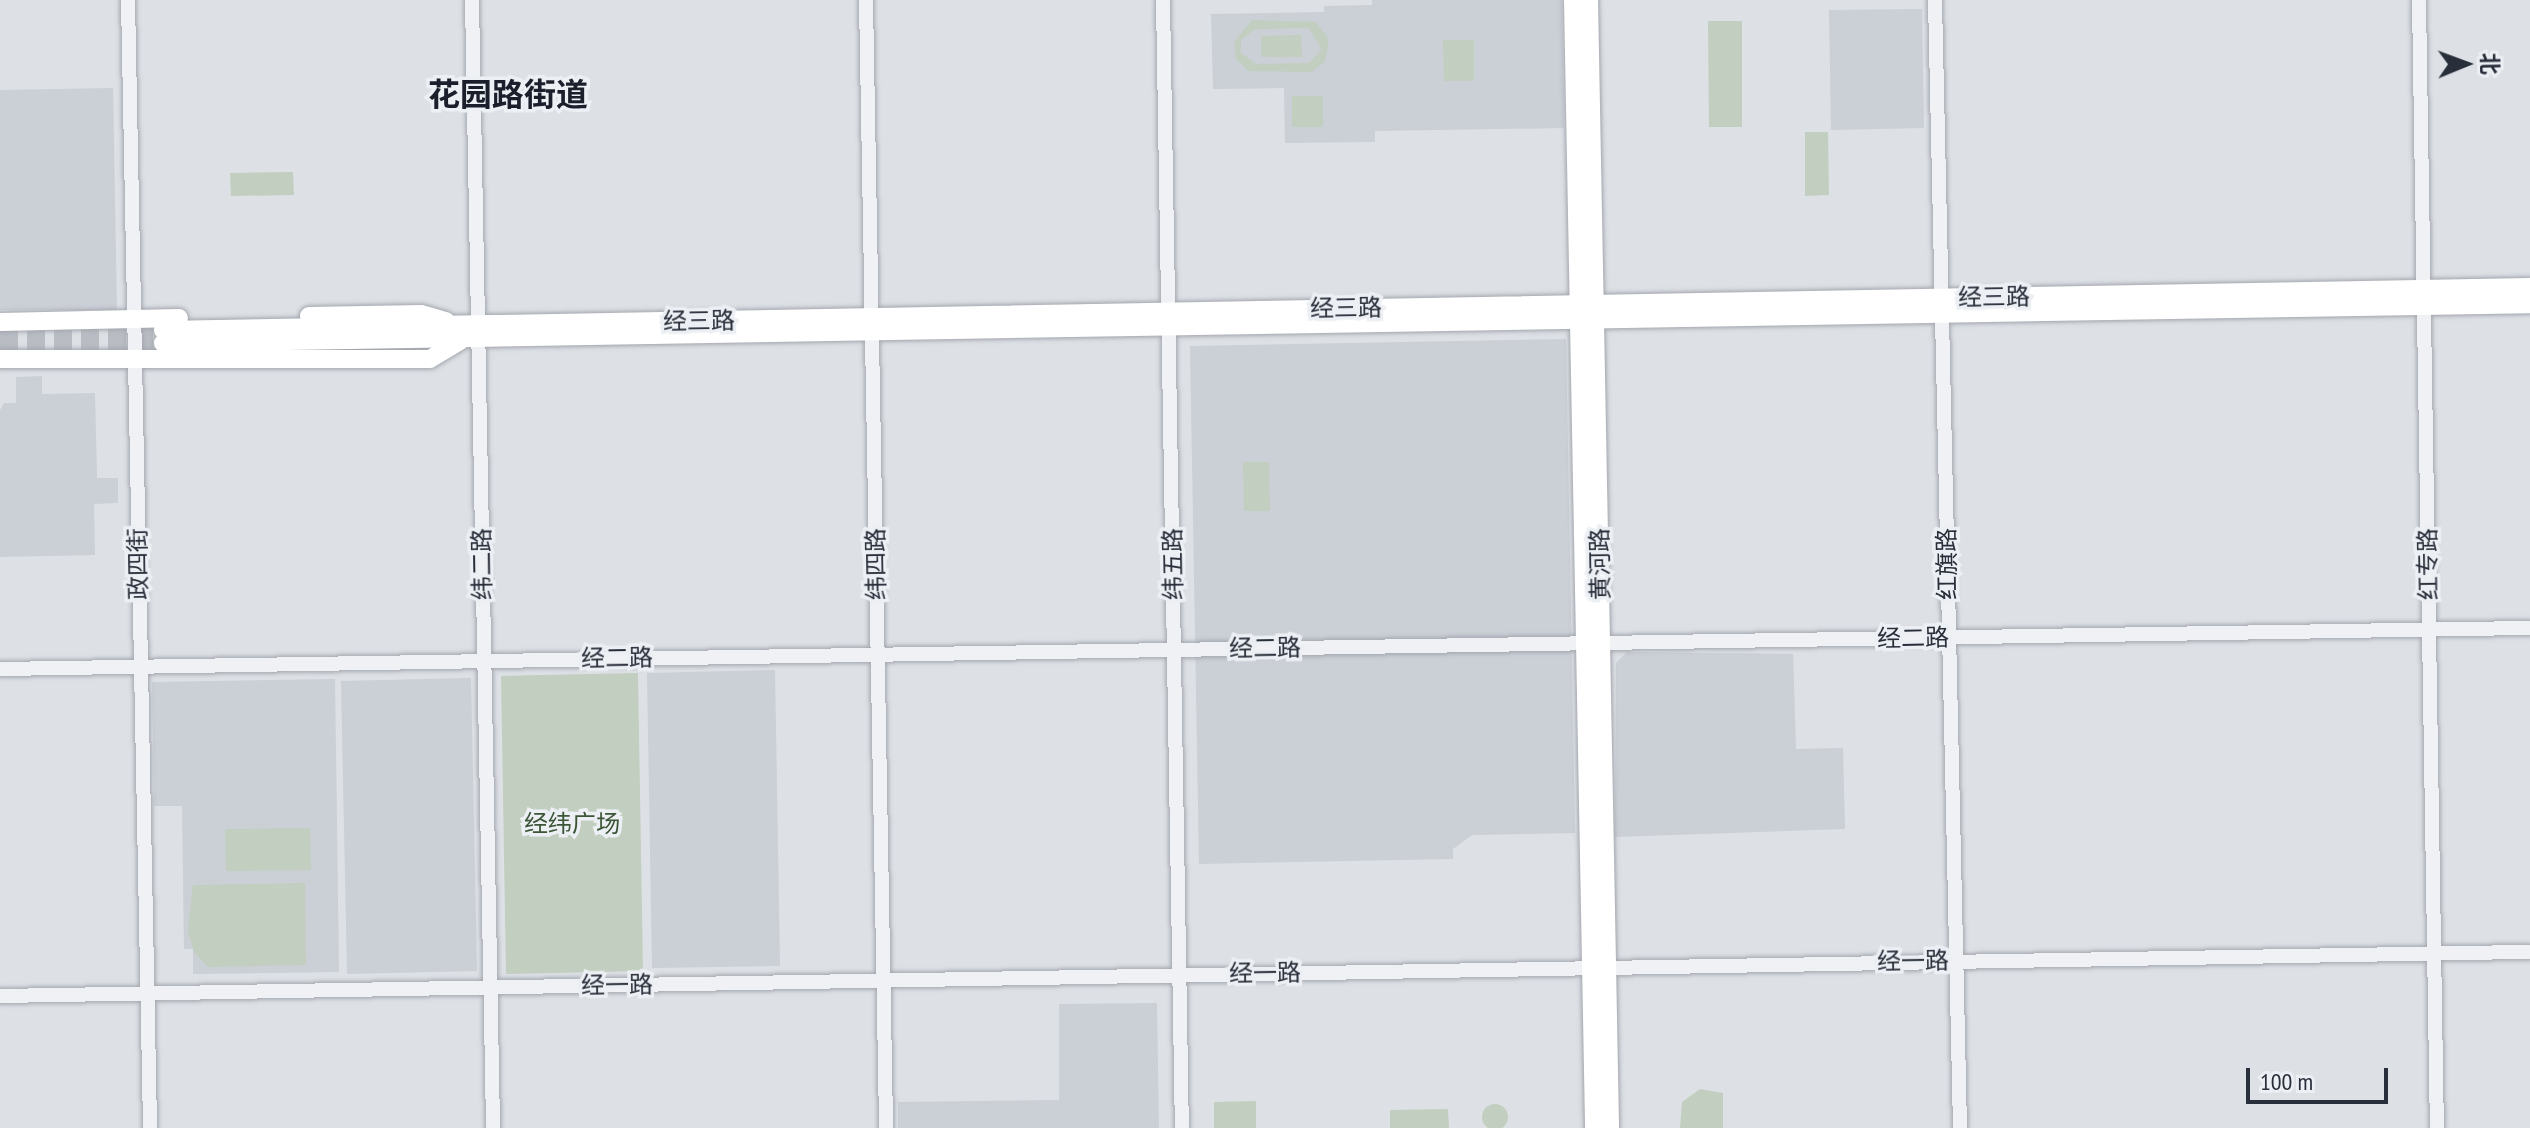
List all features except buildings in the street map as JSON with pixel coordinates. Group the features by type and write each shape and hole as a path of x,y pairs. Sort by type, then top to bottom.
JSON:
{"main road":[{"name":"黄河路","path":"1573,0 1587,313"},
{"name":"黄河路","path":"1589,0 1587,313 1599,967 1594,1128"},
{"name":"经三路","path":"163,337 2424,297 2530,287"},
{"name":"经三路","path":"2424,297 2530,304"},
{"path":"0,322 421,314 470,333"},
{"path":"0,359 430,359 470,333"},
{"name":"黄河路","path":"1599,967 1610,1128"}],"street":[{"name":"政四街","path":"128,0 150,1128"},
{"name":"纬二路","path":"472,0 470,333 484,660 493,1128"},
{"name":"纬四路","path":"866,0 886,1128"},
{"name":"纬五路","path":"1163,0 1182,1128"},
{"name":"红旗路","path":"1935,0 1960,1128"},
{"name":"红专路","path":"2419,0 2437,1128"},
{"name":"经二路","path":"0,669 2530,628"},
{"name":"经一路","path":"0,996 2530,952"}],"shaded area":[{"path":"1372,0 1562,0 1564,128 1375,131 1375,142 1285,143 1284,88 1213,89 1211,14 1324,12 1324,6 1372,5"},
{"path":"1922,9 1924,128 1831,130 1829,10"},
{"path":"113,88 117,310 0,310 0,90"},
{"path":"1566,339 1575,833 1472,835 1453,849 1453,859 1199,864 1190,346"},
{"path":"42,376 42,394 95,393 97,478 118,478 118,503 94,504 95,555 0,557 0,410 4,403 16,403 16,377"},
{"path":"1627,652 1793,654 1796,749 1843,748 1845,829 1615,837 1616,663"},
{"path":"775,670 780,966 652,968 647,673"},
{"path":"471,678 477,971 347,974 341,681"},
{"path":"335,679 339,972 193,974 193,949 184,949 182,806 154,806 152,682"},
{"path":"1157,1003 1159,1128 898,1128 898,1102 1059,1100 1059,1004"}],"green space":[{"path":"1252,20 1316,22 1329,39 1325,61 1312,72 1248,71 1236,59 1234,42","holes":["1308,28 1322,49 1309,63 1256,64 1241,53 1241,40 1255,29"]},
{"path":"1708,21 1742,21 1742,127 1709,127"},
{"path":"1301,35 1302,57 1261,57 1261,36"},
{"path":"1443,40 1474,40 1474,81 1444,81"},
{"path":"1292,96 1323,96 1323,127 1292,127"},
{"path":"1805,132 1828,132 1829,195 1805,196"},
{"path":"293,172 294,195 231,196 230,173"},
{"path":"1243,462 1269,462 1270,511 1244,511"},
{"name":"经纬广场","path":"638,673 643,971 506,974 501,676"},
{"path":"310,828 311,870 226,871 225,829"},
{"path":"305,883 306,965 208,967 194,952 188,931 193,885"},
{"path":"1700,1089 1723,1093 1723,1128 1680,1128 1682,1102"},
{"path":"1256,1101 1256,1128 1214,1128 1214,1102"},
{"path":"1495,1104 1504,1108 1508,1117 1504,1126 1495,1130 1486,1126 1482,1117 1486,1108"},
{"path":"1448,1109 1449,1128 1390,1128 1390,1110"}],"tunnel":[{"path":"0,333 163,330"},
{"path":"0,346 163,343"}],"district":[{"name":"花园路街道","path":"508,94"}]}
